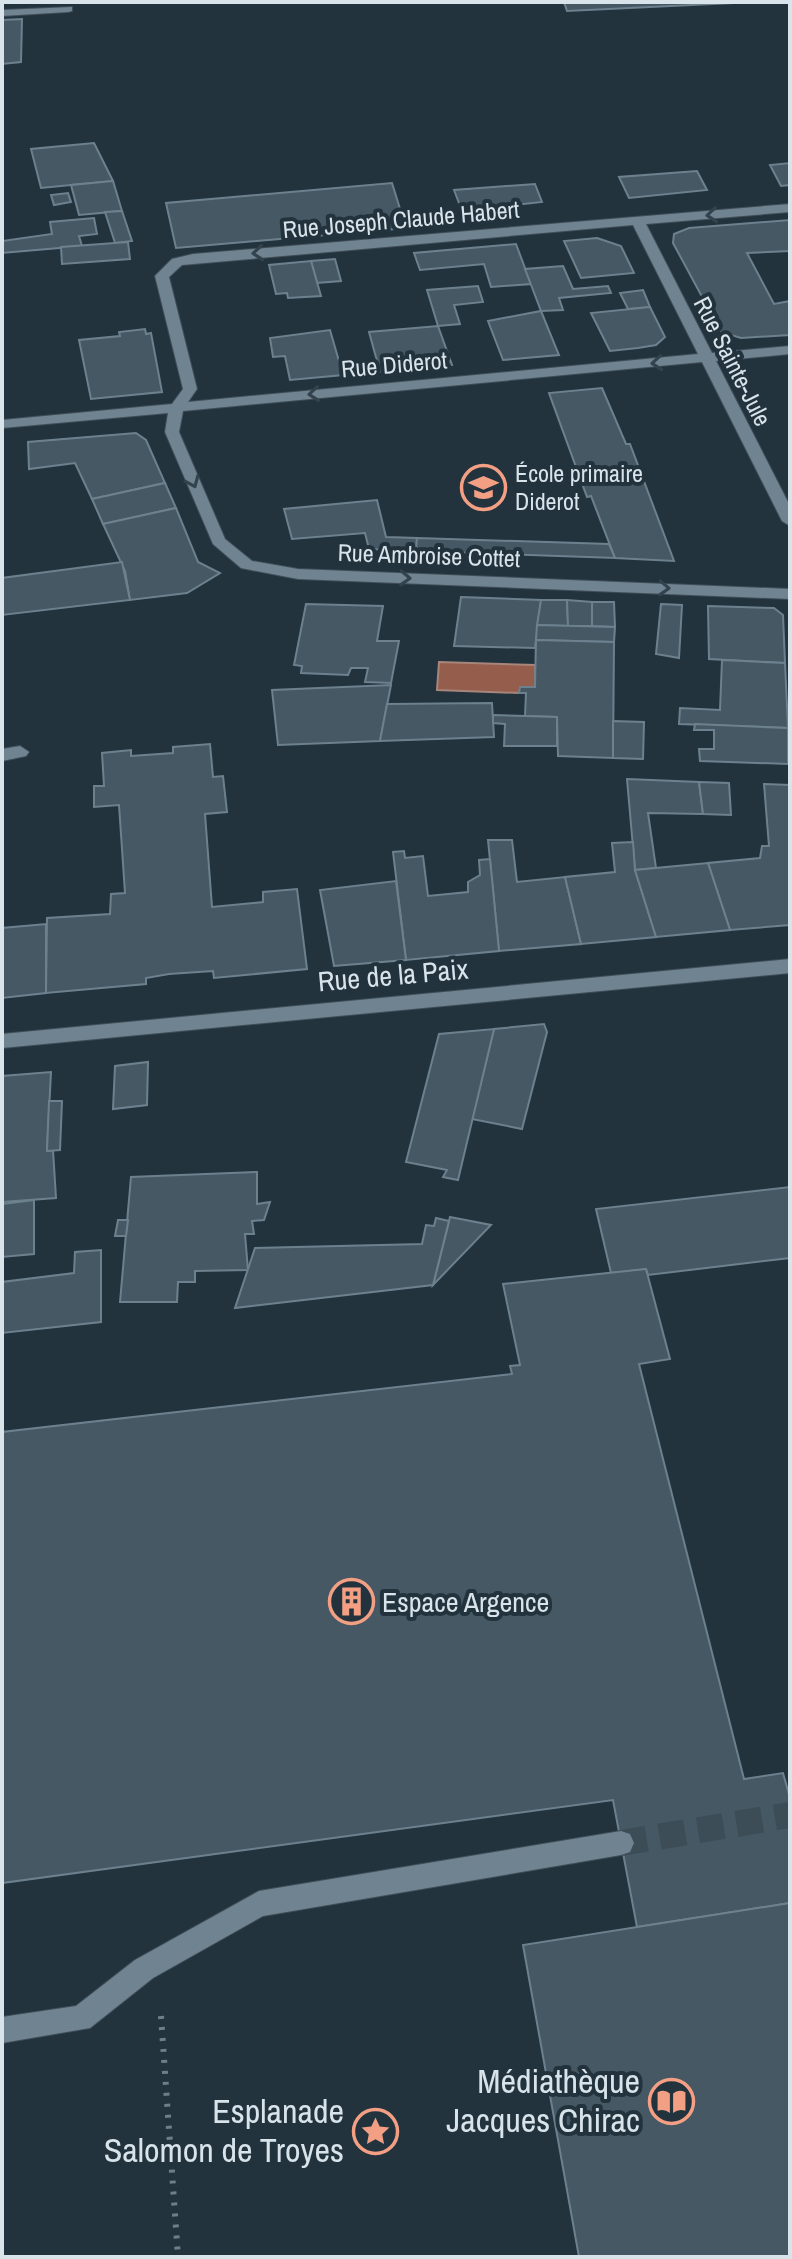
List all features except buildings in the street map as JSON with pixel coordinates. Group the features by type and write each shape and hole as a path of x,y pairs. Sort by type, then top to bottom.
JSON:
{"street":[{"path":"2,13 68,9"},
{"name":"Rue Joseph Claude Habert","path":"176,408 190,389 162,276 177,262 790,208"},
{"name":"Rue Sainte-Jule","path":"638,222 790,521"},
{"name":"Rue Diderot","path":"2,424 790,350"},
{"name":"Rue Ambroise Cottet","path":"176,408 172,432 218,541 247,565 298,574 790,594"},
{"name":"Rue de la Paix","path":"2,1041 790,966"},
{"path":"2,2030 81,2019 144,1969 259,1904 621,1843"}],"path":[{"path":"160,2007 178,2257"}],"shaded area":[{"path":"439,662 535,665 535,687 521,687 519,693 437,690"}],"tunnel":[{"path":"621,1843 790,1815"}],"place":[{"name":"École primaire Diderot","path":"484,487"},
{"name":"Espace Argence","path":"351,1602"},
{"name":"Médiathèque Jacques Chirac","path":"671,2101"},
{"name":"Esplanade Salomon de Troyes","path":"375,2131"}]}
